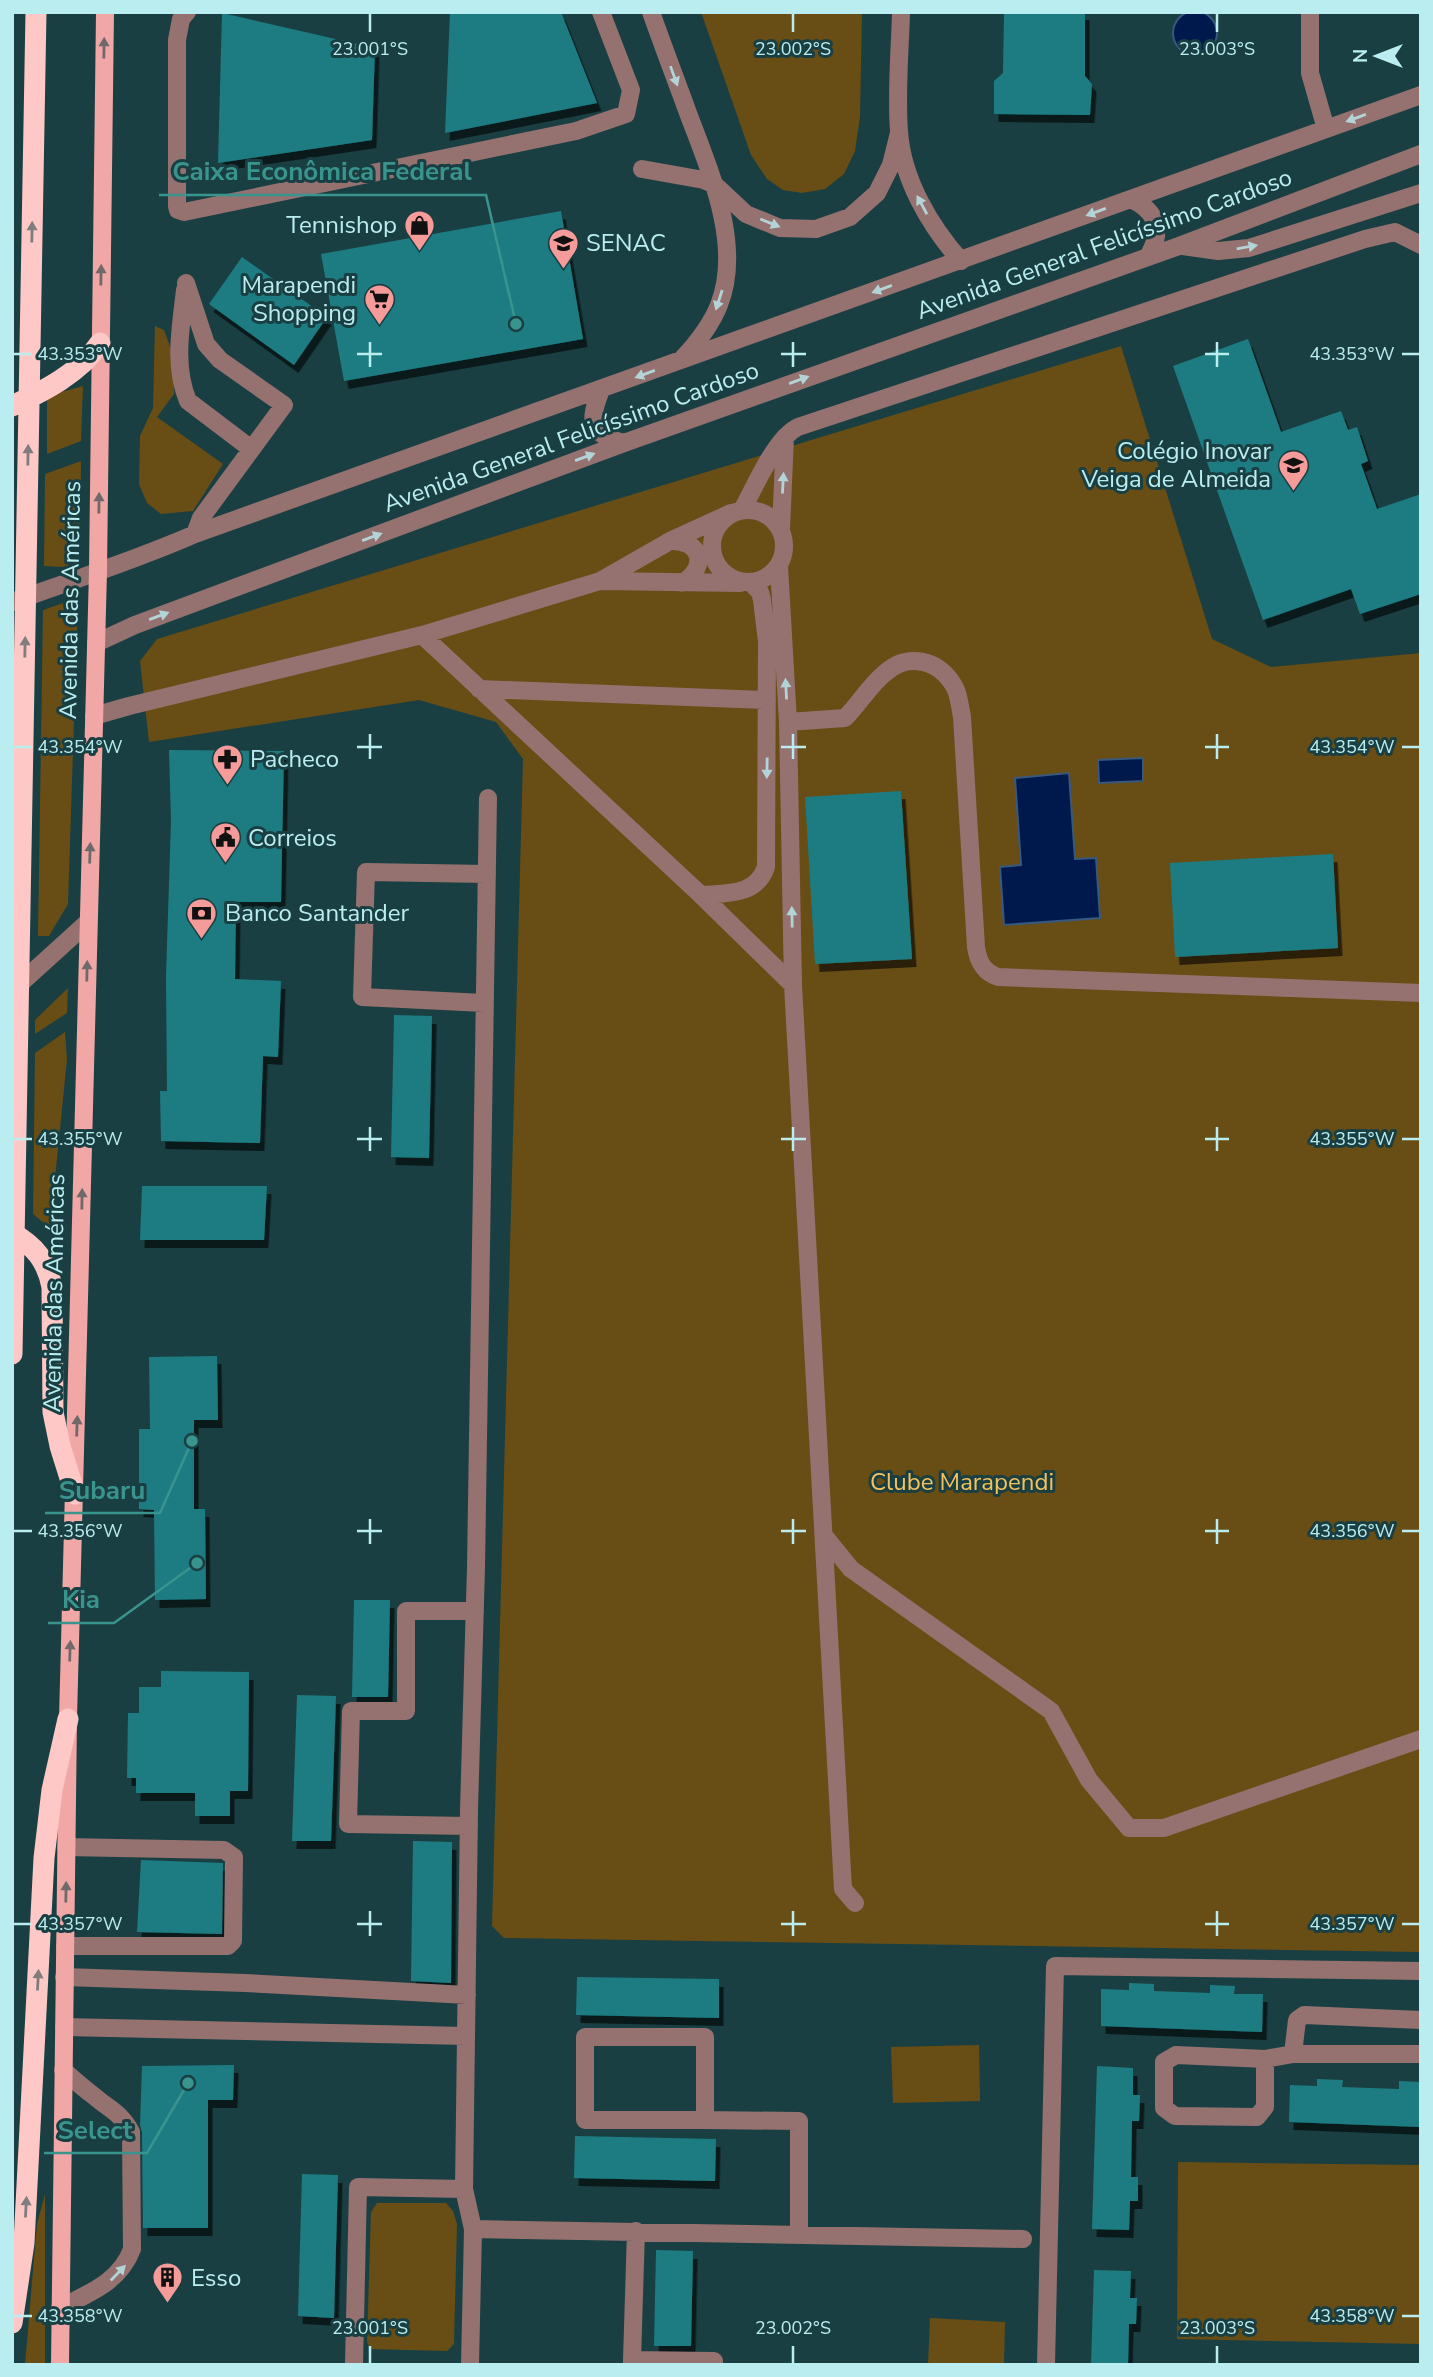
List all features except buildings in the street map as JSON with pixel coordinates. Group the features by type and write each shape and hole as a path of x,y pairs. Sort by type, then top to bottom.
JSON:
{"highway":[{"name":"Avenida das Américas","path":"12,1354 21,402 36,12"},
{"path":"21,402 78,366 100,343"},
{"path":"13,1233 32,1245 50,1274 53,1412 75,1494"},
{"path":"12,2323 24,2243 44,1858 52,1790 68,1719"}],"main road":[{"name":"Avenida das Américas","path":"60,2365 68,1719 98,571 105,12"}],"street":[{"path":"187,12 181,19 177,40 177,206 178,210 184,212 576,131 626,114 631,90 601,12"},
{"path":"651,12 715,185 726,238 726,274 719,304 700,339 679,362"},
{"path":"642,169 693,177 715,185 746,214 780,228 816,229 850,217 877,193 891,165 899,133 901,12"},
{"path":"1310,12 1310,73 1326,129"},
{"name":"Avenida General Felicíssimo Cardoso","path":"19,600 154,552 195,534 1421,95"},
{"path":"899,133 913,187 947,245 961,261"},
{"name":"Avenida General Felicíssimo Cardoso","path":"96,643 135,625 624,443 1180,246 1421,154"},
{"path":"1180,246 1218,251 1249,248 1421,193"},
{"path":"1131,199 1144,205 1153,216 1157,229 1156,243 1149,255"},
{"path":"701,895 736,892 751,887 761,880 766,867 767,642 762,600 760,592 747,582 733,580 723,573 712,553 712,541 722,520 737,511 785,437 798,427 1365,239 1395,232 1421,245"},
{"path":"195,534 201,518 284,405 219,360 206,344 186,283 178,347 184,393 188,401 250,449"},
{"path":"601,390 593,409 594,426 603,438 624,443"},
{"path":"600,582 758,582 770,576 779,566 784,553 781,529 785,437"},
{"path":"94,716 422,635 600,582 670,541 737,511 765,513 774,519 781,529"},
{"path":"670,541 681,540 692,545 698,555 698,567 692,577 682,583"},
{"path":"779,566 788,722 793,985 843,1889 855,1903"},
{"path":"422,635 701,895 793,985"},
{"path":"788,722 845,718 886,672 909,661 933,664 946,674 955,687 962,717 976,947 978,958 989,974 998,977 1421,993"},
{"path":"479,689 767,700"},
{"path":"470,2365 473,2228 464,2189 488,798"},
{"path":"484,1003 362,997 366,872 486,874"},
{"path":"15,987 88,922"},
{"path":"825,1537 851,1569 1051,1711 1089,1780 1129,1828 1164,1828 1421,1739"},
{"path":"469,1826 348,1824 350,1736 351,1711 406,1712 406,1611 475,1611"},
{"path":"65,1946 228,1946 233,1941 234,1871 234,1857 224,1850 66,1847"},
{"path":"1046,2365 1055,1966 1421,1971"},
{"path":"64,1978 245,1983 467,1995"},
{"path":"1293,2054 1297,2020 1304,2015 1421,2020"},
{"path":"64,2027 466,2036"},
{"path":"705,2120 705,2037 585,2037 585,2120 799,2121 799,2233"},
{"path":"1265,2059 1265,2107 1257,2117 1175,2116 1164,2108 1164,2062 1176,2055 1265,2059 1293,2054 1421,2054"},
{"path":"60,2308 116,2277 128,2262 132,2249 131,2132 125,2120 114,2109 97,2099 63,2070"},
{"path":"354,2365 358,2187 464,2189"},
{"path":"473,2228 1023,2239"},
{"path":"636,2231 632,2362 714,2361 714,2365"}],"green space":[{"path":"701,12 862,12 860,117 855,151 844,174 825,189 802,193 783,190 767,179 751,155"},
{"path":"155,326 164,330 175,360 174,394 157,417 223,464 193,511 161,514 147,503 139,484 140,436 153,408"},
{"name":"Clube Marapendi","path":"1121,346 1212,639 1271,667 1421,653 1421,1952 504,1938 492,1926 523,759 496,722 419,700 149,742 140,661 157,639"},
{"path":"83,386 81,441 47,454 47,396"},
{"path":"81,461 80,568 44,566 45,474"},
{"path":"78,598 68,904 49,936 38,936 43,610"},
{"path":"68,988 67,1013 35,1034 35,1020"},
{"path":"65,1032 67,1059 50,1228 33,1214 35,1053"},
{"path":"979,2045 980,2101 893,2103 891,2047"},
{"path":"1178,2162 1421,2165 1421,2344 1177,2339"},
{"path":"45,2194 45,2365 25,2365 37,2224"},
{"path":"377,2203 446,2203 453,2211 457,2224 454,2344 447,2351 370,2349 367,2342 371,2212"},
{"path":"930,2318 1005,2322 1004,2365 928,2365"}],"water":[{"path":"1195,11 1204,12 1211,17 1216,24 1216,42 1211,49 1204,54 1195,55 1186,54 1179,49 1174,42 1173,33 1174,24 1179,17 1186,12"},
{"path":"1143,758 1143,781 1099,783 1098,760"},
{"path":"1069,773 1075,859 1096,858 1100,918 1004,925 1000,867 1021,865 1015,778"}],"place":[{"name":"Tennishop","path":"420,252"},
{"name":"SENAC","path":"563,270"},
{"name":"Caixa Econômica Federal","path":"516,324"},
{"name":"Marapendi Shopping","path":"379,326"},
{"name":"Colégio Inovar Veiga de Almeida","path":"1294,492"},
{"name":"Pacheco","path":"227,786"},
{"name":"Correios","path":"225,865"},
{"name":"Banco Santander","path":"202,940"},
{"name":"Subaru","path":"192,1441"},
{"name":"Kia","path":"197,1563"},
{"name":"Select","path":"188,2083"},
{"name":"Esso","path":"168,2305"}]}
